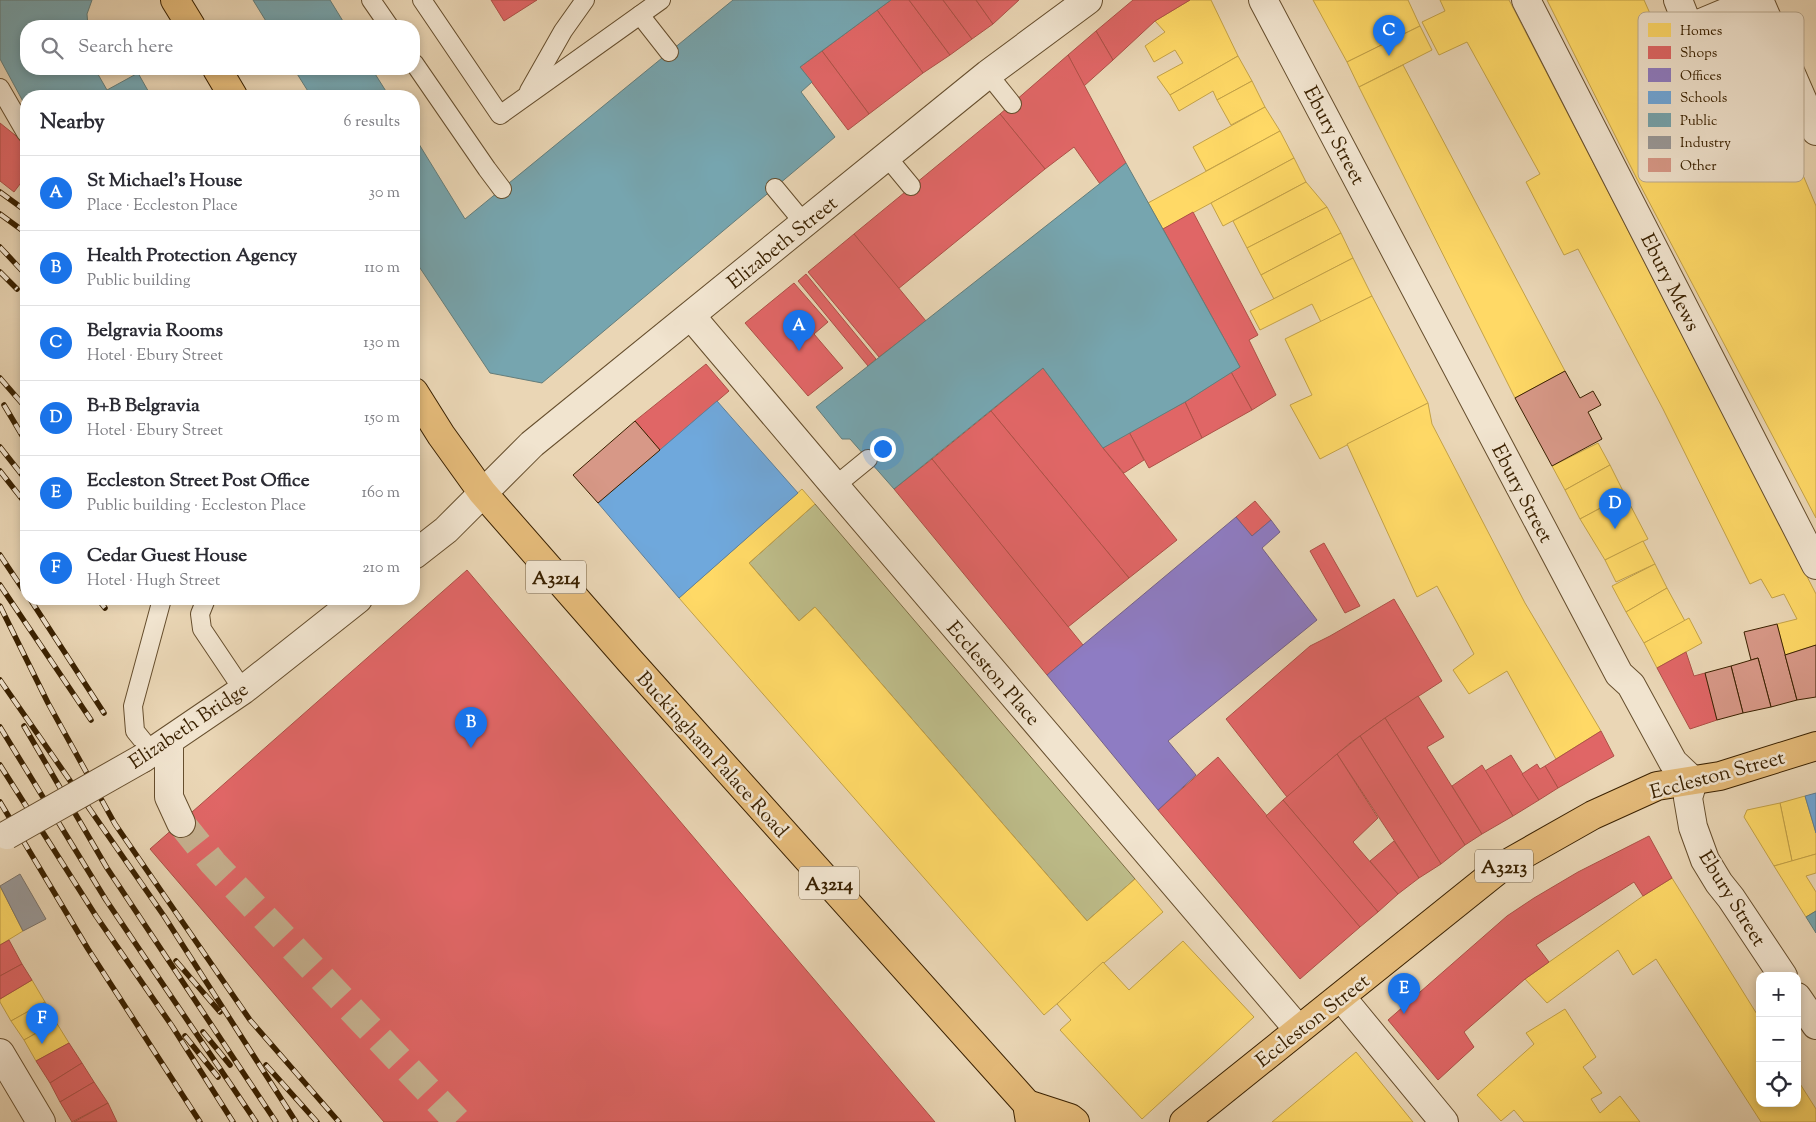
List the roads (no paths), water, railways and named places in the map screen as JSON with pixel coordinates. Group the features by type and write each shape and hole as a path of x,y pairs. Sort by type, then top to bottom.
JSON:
{"main road":[{"path":"175,0 187,20"},
{"path":"221,75 229,90"},
{"name":"Buckingham Palace Road","path":"420,402 441,435 482,492 1029,1113 1070,1118 1075,1122"},
{"name":"Eccleston Street","path":"1184,1122 1503,866 1614,804 1643,794 1657,786 1720,776 1816,746"}],"street":[{"name":"Elizabeth Street","path":"482,492 532,444 692,316 804,223 988,74 1088,0"},
{"name":"Ebury Street","path":"1263,0 1619,674 1631,686 1673,762 1693,781 1688,798 1693,827 1705,860 1780,972"},
{"name":"Ebury Mews","path":"1526,0 1816,565"},
{"path":"1678,0 1683,12"},
{"path":"1728,12 1758,0 1763,12"},
{"path":"1804,104 1816,131"},
{"name":"Eccleston Place","path":"692,316 834,486 1298,1029"},
{"path":"420,550 446,530 482,492"},
{"name":"Elizabeth Bridge","path":"3,837 155,750 243,690 350,605"},
{"path":"155,750 169,798 181,823"},
{"path":"1341,997 1444,1122"},
{"path":"1801,1003 1816,1025"},
{"path":"0,1053 41,1122"}],"lane":[{"path":"372,0 385,20"},
{"path":"422,0 500,115 661,0"},
{"path":"526,96 563,31 585,0"},
{"path":"640,15 669,52"},
{"path":"420,72 502,189"},
{"path":"988,74 1012,104"},
{"path":"0,88 20,123"},
{"path":"887,157 911,186"},
{"path":"775,188 804,223"},
{"path":"834,486 868,459"},
{"path":"155,750 135,731 133,706 160,605"},
{"path":"204,605 200,614 202,629 243,690"}],"tunnel":[{"path":"181,823 213,863 458,1122"}],"railway":[{"path":"0,192 20,207"},
{"path":"0,214 20,229"},
{"path":"0,247 20,269"},
{"path":"0,272 17,289"},
{"path":"0,378 20,401"},
{"path":"4,405 20,432"},
{"path":"0,447 20,472"},
{"path":"0,471 20,496"},
{"path":"0,555 20,585"},
{"path":"0,585 91,720"},
{"path":"34,605 104,713"},
{"path":"0,606 48,703 115,824 250,1020 339,1122"},
{"path":"0,680 164,916 296,1122"},
{"path":"24,726 107,868 276,1122"},
{"path":"0,727 106,900 256,1122"},
{"path":"0,765 96,916 172,1026 233,1122"},
{"path":"0,802 88,949 200,1122"},
{"path":"176,961 220,1012"},
{"path":"203,1032 230,1065"},
{"path":"185,1036 218,1077"},
{"path":"266,1065 317,1122"}],"place":[{"name":"Belgravia Rooms","path":"1389,56"},
{"name":"St Michael's House","path":"799,351"},
{"name":"B+B Belgravia","path":"1615,529"},
{"name":"Health Protection Agency","path":"471,748"},
{"name":"Eccleston Street Post Office","path":"1404,1014"},
{"name":"Cedar Guest House","path":"42,1044"}]}
